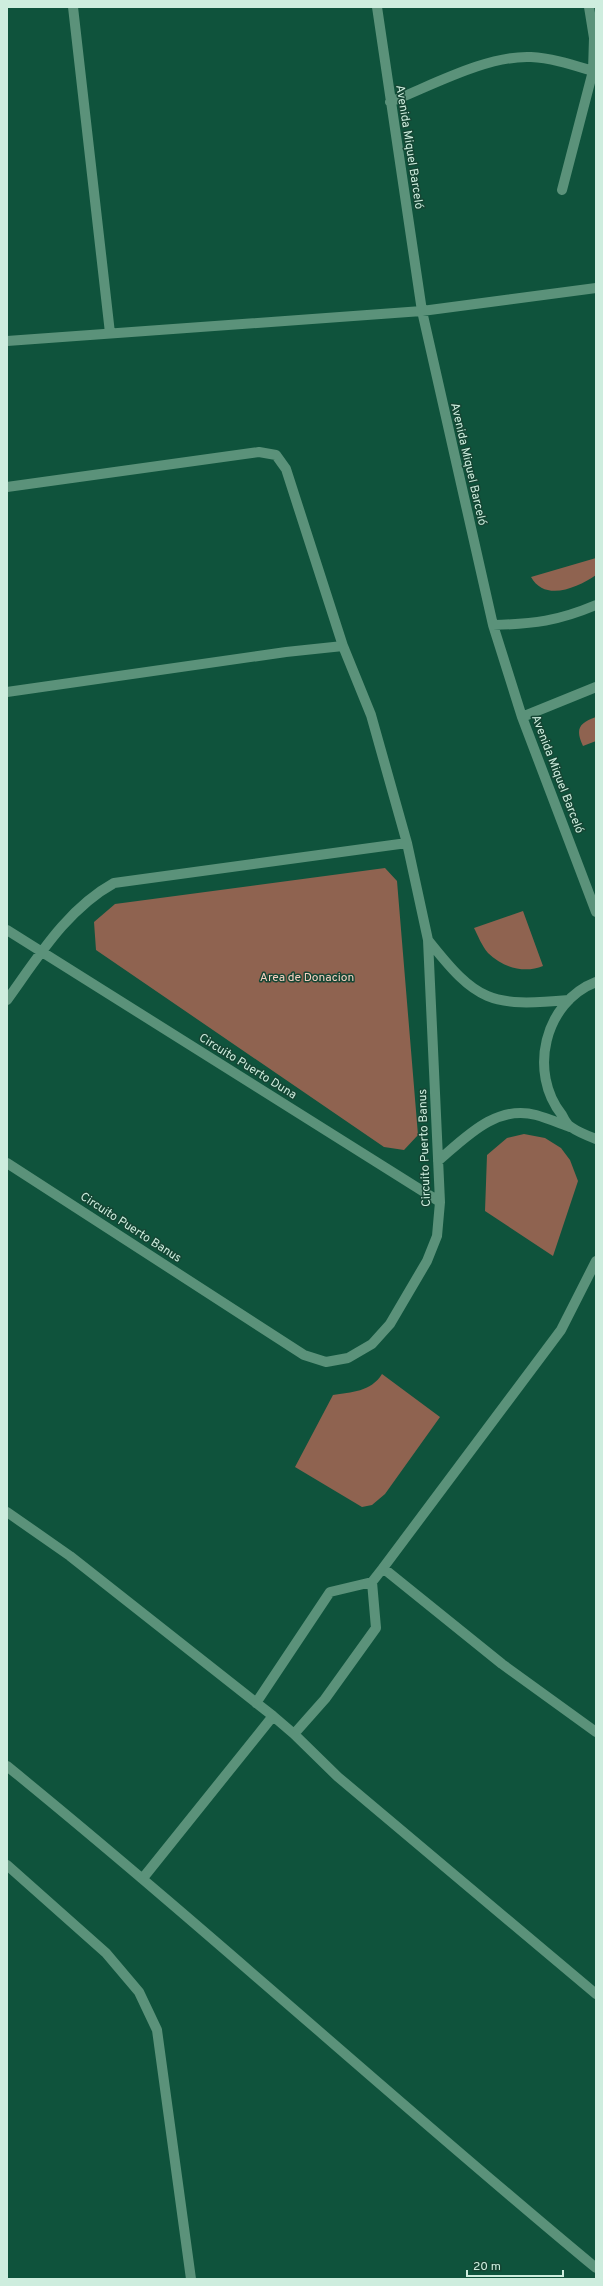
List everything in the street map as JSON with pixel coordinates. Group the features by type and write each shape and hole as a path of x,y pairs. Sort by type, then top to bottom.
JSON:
{"street":[{"path":"73,7 110,333"},
{"name":"Avenida Miquel Barceló","path":"377,7 422,311 493,625 522,717 596,912"},
{"path":"562,190 594,72 594,38 589,7"},
{"path":"390,102 488,63 508,58 531,57 559,61 594,72"},
{"path":"7,341 422,311 596,288"},
{"name":"Circuito Puerto Banus","path":"7,487 259,452 276,456 286,469 343,646 371,715 406,842 428,940 440,1202 437,1236 428,1261 390,1324 372,1344 348,1358 326,1362 304,1355 7,1163"},
{"path":"493,625 535,624 568,617 596,605"},
{"path":"7,692 286,652 343,646"},
{"path":"522,717 596,687"},
{"path":"7,1000 64,924 94,894 114,883 406,842"},
{"name":"Circuito Puerto Duna","path":"7,930 440,1202"},
{"path":"428,940 454,973 475,991 499,1000 526,1004 569,1000"},
{"path":"571,1127 553,1105 544,1078 544,1050 552,1022 569,1000 596,982"},
{"path":"438,1161 473,1131 491,1120 510,1114 534,1114 571,1127 596,1139"},
{"path":"256,1703 330,1592 372,1582 383,1568 561,1330 596,1261"},
{"path":"7,1512 70,1556 273,1716 294,1734 338,1777 596,1994"},
{"path":"383,1568 502,1664 596,1732"},
{"path":"294,1734 325,1699 376,1628 372,1582"},
{"path":"143,1878 273,1716"},
{"path":"7,1766 143,1878 511,2198 596,2268"},
{"path":"7,1865 106,1954 139,1992 158,2030 191,2279"}],"green space":[{"path":"596,558 596,575 571,588 553,591 544,589 537,585 531,577"},
{"path":"596,717 596,741 583,746 579,735 580,727 590,719"},
{"name":"Area de Donacion","path":"385,868 397,881 418,1135 404,1150 384,1147 96,950 94,922 115,904"},
{"path":"523,911 543,966 521,969 514,968 500,962 488,953 474,928"},
{"path":"524,1134 545,1138 561,1148 570,1160 578,1181 553,1256 485,1211 487,1155 507,1138"},
{"path":"382,1374 440,1417 385,1494 372,1505 362,1507 295,1467 333,1395 354,1392 366,1388 377,1380"}]}
